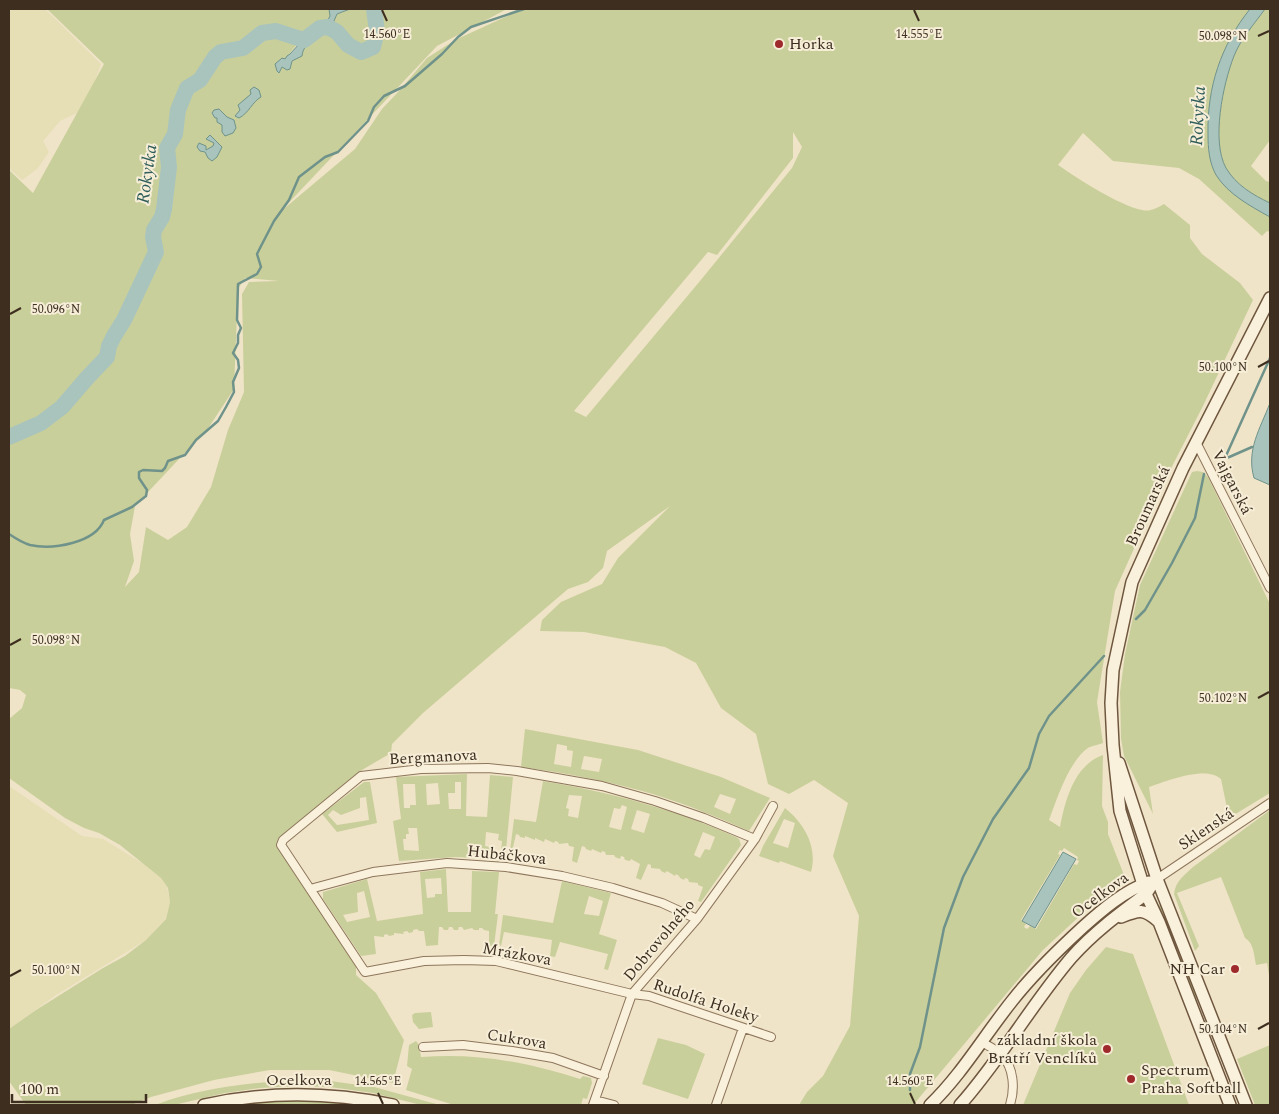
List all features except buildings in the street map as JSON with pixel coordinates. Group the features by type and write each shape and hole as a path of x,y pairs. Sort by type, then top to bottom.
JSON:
{"street":[{"name":"Broumarská","path":"1230,1105 1145,889 1120,811 1111,703 1113,670 1132,582 1196,442 1270,298"},
{"name":"Vajgarská","path":"1196,442 1270,588"},
{"name":"Broumarská","path":"1113,745 1157,879 1227,1044 1246,1105"},
{"name":"Bergmanova","path":"365,972 281,845 283,840 361,776 413,770 488,768 517,771 602,786 655,801 704,818 755,839"},
{"name":"Sklenská","path":"1157,879 1270,802"},
{"name":"Dobrovolného","path":"594,1103 632,994 697,919 755,839 772,806"},
{"name":"Hubáčkova","path":"310,889 373,872 437,864 506,866 613,888 662,904 697,919"},
{"name":"Ocelkova","path":"960,1105 1001,1054 1045,991 1072,957 1157,879"},
{"name":"Ocelkova","path":"930,1105 954,1078 1012,1000 1051,956 1097,914 1130,891 1145,889"},
{"path":"1112,920 1140,911 1148,913 1159,922"},
{"name":"Mrázkova","path":"365,972 424,961 496,961 632,994"},
{"name":"Rudolfa Holeky","path":"632,994 649,996 771,1037"},
{"path":"716,1105 743,1028"},
{"path":"982,1042 1001,1054 1006,1061 1014,1088 1010,1105"},
{"path":"1209,1050 1227,1044"},
{"name":"Cukrova","path":"423,1047 463,1045 512,1050 552,1058 604,1076"},
{"name":"Ocelkova","path":"204,1105 260,1096 296,1094 349,1097 393,1105"},
{"path":"594,1103 614,1105"}],"shaded area":[{"path":"15,9 45,9 101,64 89,97 77,113 60,121 43,141 49,152 37,169 22,180 9,168 9,11"},
{"path":"9,786 82,836 103,839 142,863 161,878 167,887 170,902 166,918 146,940 56,995 9,1029"}],"green space":[{"path":"47,9 329,9 330,16 328,21 315,28 301,40 280,68 294,60 316,36 330,30 337,14 350,9 507,9 437,46 280,212 355,149 382,109 427,58 455,40 519,9 1250,9 1231,37 1218,67 1210,100 1208,139 1212,165 1216,175 1234,194 1270,217 1270,232 1267,231 1262,236 1199,179 1179,168 1113,161 1083,133 1058,165 1122,203 1142,210 1156,208 1164,204 1190,225 1190,238 1202,254 1240,283 1253,300 1203,406 1162,486 1115,591 1097,702 1103,743 1088,748 1075,762 1064,781 1049,820 1060,827 1072,785 1085,767 1103,755 1102,806 1108,822 1108,834 1124,875 1122,882 1083,913 1043,950 914,1104 799,1105 807,1092 823,1076 850,1026 859,916 833,856 848,803 814,780 789,794 768,784 756,734 721,708 696,663 665,647 584,632 540,631 542,620 561,602 602,584 618,558 670,506 607,551 603,568 588,582 568,589 423,713 392,744 391,753 362,770 278,840 280,852 356,965 356,975 376,993 404,1040 393,1083 329,1070 270,1070 214,1080 151,1097 131,1105 26,1105 9,1081 9,1029 36,1010 125,956 146,940 166,919 170,902 168,888 161,878 120,845 99,833 65,818 9,778 9,719 22,708 26,695 20,690 9,688 9,170 33,193 104,64","holes":["793,132 802,147 792,168 586,417 574,411 708,252 717,255 793,158","245,278 279,281 249,282 242,294 244,392 228,430 211,487 187,527 168,540 146,527 139,572 125,587 134,561 130,534 135,506 209,427 234,389 238,289","1064,848 1078,857 1077,860 1079,861 1077,865 1074,864 1036,929 1030,926 1027,929 1024,927 1026,924 1021,920 1060,855 1058,854 1060,850 1062,851"]},
{"path":"1265,9 1270,9 1270,140 1251,166 1266,181 1270,182 1270,203 1257,197 1235,180 1226,168 1219,143 1220,112 1234,56 1240,44"},
{"path":"1192,472 1203,472 1208,477 1269,602 1270,612 1270,793 1229,818 1221,779 1214,775 1206,774 1186,776 1149,787 1153,814 1124,756 1121,739 1120,692 1125,654 1140,585"},
{"path":"525,729 638,750 721,777 770,798 749,831 692,807 639,790 589,778 521,767","holes":["557,744 567,746 567,750 573,751 571,767 554,764","584,756 602,759 599,772 581,769","720,794 736,799 730,814 714,807"]},
{"path":"467,774 466,816 487,817 490,775 513,777 505,860 456,857 399,861 393,821 401,819 396,777","holes":["455,782 461,782 461,809 449,809 448,793 455,793","438,783 440,804 427,805 426,784","403,784 415,784 416,805 404,808","408,828 417,828 419,851 404,850 403,839 406,839 406,834 409,834","486,832 499,834 498,840 502,841 501,852 490,851 490,847 485,846"]},
{"path":"543,781 592,790 666,810 736,837 741,845 701,902 698,901 703,887 698,885 698,883 689,882 688,879 685,878 684,880 676,874 675,876 667,871 665,873 660,869 651,868 651,865 648,864 641,880 636,878 640,864 631,859 630,861 625,860 621,856 620,859 614,855 606,855 605,852 602,851 601,853 592,849 591,851 582,846 577,863 572,861 574,847 569,846 568,843 559,844 558,842 555,841 554,843 545,839 544,842 535,838 535,840 525,836 525,838 520,837 516,834 512,852 510,851 514,819 536,822","holes":["569,795 582,796 578,818 568,816 569,809 566,808","622,805 627,807 621,830 609,827 614,808 620,809","637,810 650,814 644,833 631,829","703,832 715,837 710,850 705,849 700,858 694,855"]},
{"path":"364,782 370,782 377,823 337,832 322,814","holes":["366,797 369,820 337,825 328,815 333,810 341,815 360,808 360,798"]},
{"path":"785,808 798,821 808,836 813,854 811,872 759,856","holes":["784,819 795,823 788,848 773,843"]},
{"path":"1270,810 1270,981 1267,963 1256,965 1252,946 1245,938 1221,877 1177,893 1199,946 1195,951 1174,894 1178,882 1193,867"},
{"path":"446,869 448,912 471,912 472,871 499,872 495,914 498,914 494,946 489,946 489,931 482,928 479,928 479,930 472,928 464,930 462,927 459,927 458,930 454,930 452,927 449,927 448,930 444,930 442,927 439,927 438,945 426,946 424,931 417,929 409,933 407,931 403,932 404,934 394,933 394,935 389,936 387,934 384,937 374,936 376,954 361,956 323,899 323,892 367,879 377,921 423,914 420,872","holes":["441,878 442,894 435,894 435,897 427,898 425,879","364,891 370,917 347,922 343,915 358,912 357,893"]},
{"path":"562,881 611,893 599,934 617,940 608,970 604,969 608,954 560,942 555,957 550,956 552,940 504,932 501,946 499,945 503,915 553,923","holes":["589,896 603,901 599,916 584,914"]},
{"path":"1162,904 1210,1025 1189,985 1158,906"},
{"name":"základní škola Bratří Venclíků","path":"1106,947 1133,954 1189,1105 1023,1105 1070,993 1086,970"},
{"path":"431,1012 433,1027 419,1029 413,1022 412,1015 415,1013"},
{"path":"658,1038 686,1045 705,1054 688,1099 642,1084"},
{"path":"416,1041 419,1045 421,1057 463,1056 502,1060 580,1079 583,1076 591,1078 592,1083 587,1099 583,1098 581,1105 454,1105 406,1090 412,1069 407,1066 409,1045"},
{"path":"1270,1045 1270,1105 1255,1105 1237,1059"},
{"path":"295,1080 330,1081 374,1087 440,1105 421,1105 373,1093 330,1087 295,1086 260,1088 225,1093 174,1105 155,1105 206,1090"},
{"path":"294,1096 383,1105 213,1105"}],"water":[{"path":"329,9 350,9 337,14 330,30 312,39 305,47 302,56 292,61 290,69 287,70 282,67 279,73 275,64 282,58 285,59 300,43 299,37 311,32 322,21 328,20 330,16"},
{"path":"1250,9 1265,9 1240,44 1234,56 1220,112 1219,143 1222,157 1230,174 1245,189 1270,203 1270,217 1240,199 1221,182 1210,160 1209,150 1208,117 1213,83 1231,37"},
{"path":"254,87 259,90 261,97 242,116 239,118 235,116 240,110 238,105 251,94 250,90"},
{"path":"219,109 227,117 234,120 236,128 233,133 225,136 222,132 222,125 217,122 217,118 212,113 214,110"},
{"path":"210,135 222,147 217,157 212,161 205,152 200,151 197,147 199,143 206,146 206,150 213,146 214,143 206,139"},
{"path":"1270,403 1270,485 1254,478 1252,458 1255,440"},
{"path":"1063,852 1076,859 1035,928 1022,921"}],"waterway":[{"name":"Rokytka","path":"9,437 41,423 62,407 107,357 109,346 124,320 156,252 153,237 154,230 162,217 164,209 169,167 167,148 175,134 178,110 187,88 200,80 215,57 221,52 243,48 262,33 276,31 304,40 320,28 328,27 337,32 348,45 361,52 373,47 377,31 374,9"},
{"path":"9,534 30,545 50,546 72,543 92,534 104,520 132,507 146,496 147,490 139,478 139,472 143,470 162,471 168,461 185,455 196,440 218,421 234,392 233,382 239,368 238,360 233,353 238,343 238,335 241,328 237,320 238,284 257,274 261,267 257,254 274,221 289,200 299,177 325,157 338,152 368,121 374,107 384,96 405,86 471,27 524,9"},
{"path":"1225,458 1270,358"},
{"path":"1227,458 1252,447"},
{"path":"1136,619 1145,610 1195,518 1204,474"},
{"path":"910,1090 910,1074 920,1047 944,928 963,877 993,819 1029,768 1039,734 1049,716 1104,656"}],"place":[{"name":"Horka","path":"779,44"},
{"name":"NH Car","path":"1235,969"},
{"name":"základní škola Bratří Venclíků","path":"1107,1049"},
{"name":"Spectrum Praha Softball","path":"1131,1079"}]}
